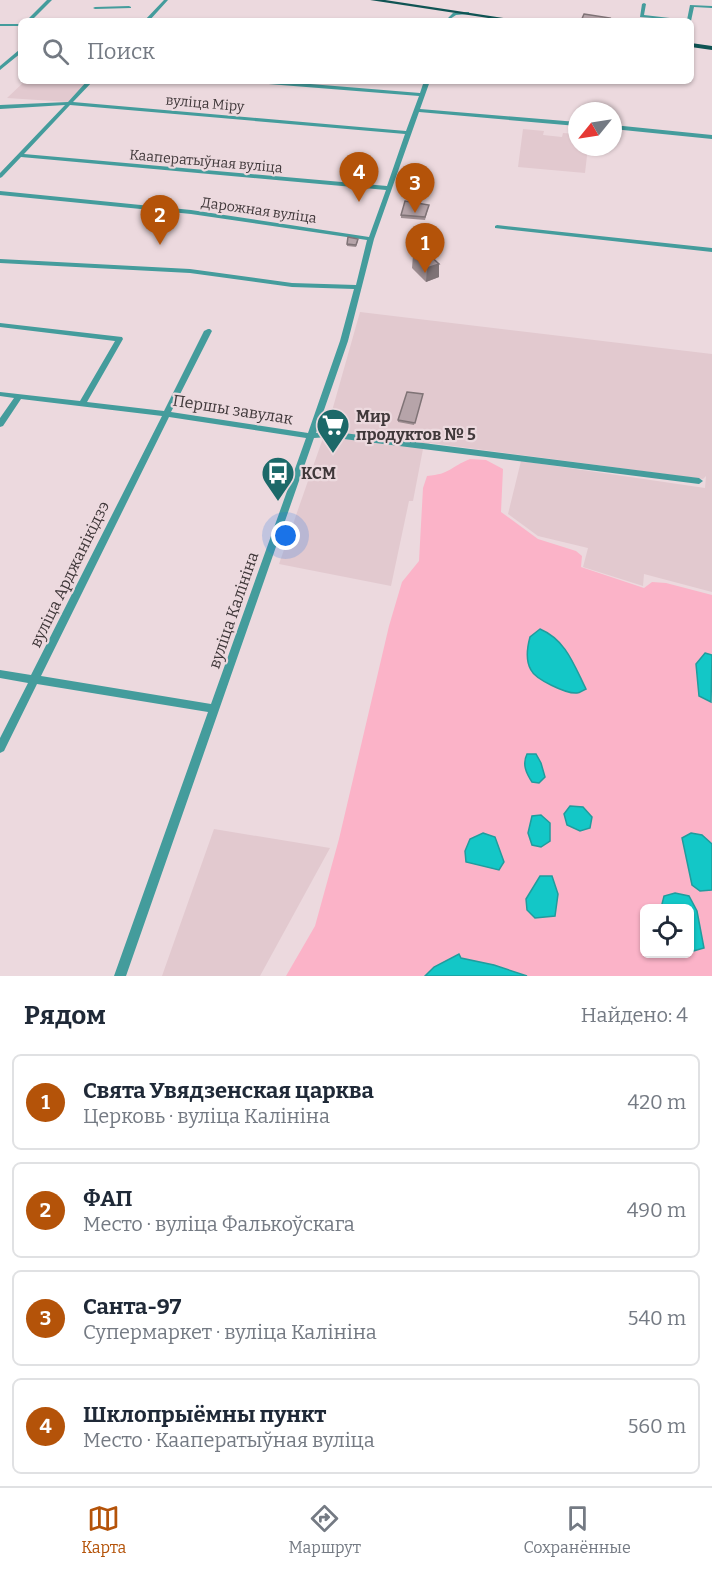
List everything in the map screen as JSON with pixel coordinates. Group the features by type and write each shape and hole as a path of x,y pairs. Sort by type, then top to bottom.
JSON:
{"main road":[{"path":"373,0 439,9 451,17 467,13 500,18"},
{"path":"694,45 712,48"}],"street":[{"path":"31,18 50,0"},
{"path":"87,18 104,0"},
{"path":"149,18 166,0"},
{"path":"644,4 642,16 661,18"},
{"path":"690,18 692,6 712,7"},
{"path":"95,8 129,7"},
{"path":"0,25 18,25"},
{"path":"0,69 18,54"},
{"path":"0,176 87,84"},
{"path":"292,84 422,95"},
{"name":"вуліца Калініна","path":"120,976 344,341 371,239 426,84"},
{"name":"вуліца Міру","path":"0,107 69,103 408,133"},
{"path":"417,110 568,123"},
{"path":"622,128 712,137"},
{"name":"Кааператыўная вуліца","path":"21,156 388,188"},
{"name":"Дарожная вуліца","path":"0,193 191,212 371,239"},
{"path":"497,227 712,250"},
{"path":"0,261 190,271 292,285 358,287"},
{"path":"0,325 119,339 83,403"},
{"name":"вуліца Арджанікідзэ","path":"0,748 208,331"},
{"name":"Першы завулак","path":"0,394 166,414 309,436 328,434 699,481"},
{"path":"0,424 19,396"},
{"path":"0,674 214,709"}],"shaded area":[{"path":"22,84 85,84 69,102 7,98"},
{"path":"523,129 544,131 543,135 562,137 563,133 568,133 568,156 587,156 585,173 518,167"},
{"path":"360,312 712,354 712,592 644,574 643,586 583,567 588,548 538,536 508,514 521,461 705,488 706,476 703,479 430,443 423,449 413,501 409,501 391,586 279,564 330,418"},
{"path":"470,459 486,460 503,469 501,512 538,539 576,551 582,556 581,567 644,588 652,582 666,583 712,595 712,655 705,653 696,664 699,696 712,702 712,844 702,835 700,891 712,890 712,976 527,976 494,965 461,958 434,967 425,976 286,976 315,926 339,839 389,626 402,582 419,561 423,488 427,476 446,472"},
{"path":"214,829 330,848 260,976 162,976"}],"water":[{"path":"540,629 563,646 586,689 579,693 572,693 559,689 534,674 528,662 527,650 530,637"},
{"path":"705,653 712,655 711,702 699,696 696,664"},
{"path":"527,754 536,754 541,763 545,777 539,783 532,782 526,772"},
{"path":"570,806 583,807 592,817 590,828 580,831 567,825 564,814"},
{"path":"541,815 550,823 550,841 541,847 532,845 528,833 532,816"},
{"path":"483,833 495,837 504,862 499,870 466,862 465,851 470,839"},
{"path":"691,833 702,835 712,844 712,890 700,891 692,885 682,838"},
{"path":"540,876 552,876 558,894 555,916 535,918 527,910 526,899"},
{"path":"675,893 689,896 693,904 662,904 664,896"},
{"path":"694,905 697,911 704,948 694,951"},
{"path":"459,954 461,958 494,965 527,976 425,976 434,967"}],"building":[{"path":"584,14 610,18 582,18"},
{"path":"405,201 429,205 425,217 401,215"},
{"path":"348,237 358,239 356,245 347,244"},
{"path":"425,251 439,264 427,268 413,255"},
{"path":"407,392 423,394 415,423 398,420"}],"place":[{"name":"Шклопрыёмны пункт","path":"359,202"},
{"name":"Санта-97","path":"415,213"},
{"name":"ФАП","path":"160,245"},
{"name":"Свята Увядзенская царква","path":"425,273"},
{"name":"Мир продуктов № 5","path":"333,454"},
{"name":"КСМ","path":"278,502"}]}
